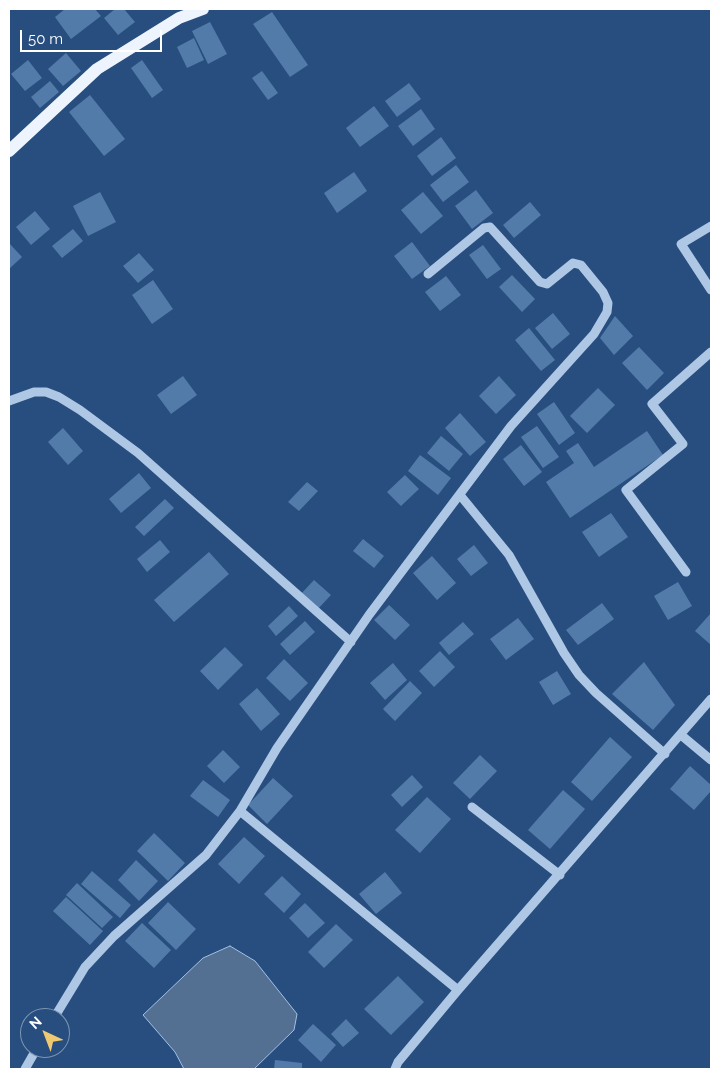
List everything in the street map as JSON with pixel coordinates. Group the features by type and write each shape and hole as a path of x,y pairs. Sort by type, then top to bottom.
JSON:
{"main road":[{"path":"9,151 97,69 180,18 203,9"}],"street":[{"path":"711,226 680,244 711,290"},
{"path":"60,1008 86,967 114,936 206,855 240,811 277,748 350,642 511,426 594,334 607,312 608,303 603,292 581,265 574,263 547,284 540,282 490,227 484,228 428,274"},
{"path":"686,572 626,490 683,444 652,404 711,352"},
{"path":"9,401 34,392 46,392 59,397 80,410 138,453 350,642"},
{"path":"460,495 509,555 564,652 580,675 596,693 665,754"},
{"path":"395,1069 398,1062 458,990 711,699"},
{"path":"681,735 711,760"},
{"path":"472,807 560,874"},
{"path":"240,811 458,990"},
{"path":"25,1069 31,1058"}],"water":[{"path":"230,946 255,961 297,1014 294,1030 254,1069 184,1069 175,1052 143,1015 203,958"}],"building":[{"path":"65,9 95,9 101,16 71,39 55,17"},
{"path":"115,9 124,9 135,22 118,35 104,18"},
{"path":"272,12 308,65 290,77 253,24"},
{"path":"210,22 227,54 208,64 192,31"},
{"path":"194,38 204,60 187,68 177,47"},
{"path":"66,53 81,71 63,86 48,69"},
{"path":"28,60 42,78 25,91 11,74"},
{"path":"142,60 163,90 152,98 131,68"},
{"path":"262,71 278,93 268,100 252,78"},
{"path":"50,81 59,92 40,108 31,97"},
{"path":"409,83 421,99 397,117 385,101"},
{"path":"90,95 125,139 104,156 69,112"},
{"path":"374,106 389,126 360,147 346,128"},
{"path":"421,109 435,129 413,146 398,126"},
{"path":"441,137 456,158 432,176 417,156"},
{"path":"456,165 469,182 443,202 430,185"},
{"path":"354,172 367,191 337,213 324,193"},
{"path":"476,190 493,213 472,229 455,206"},
{"path":"100,192 116,222 88,236 73,206"},
{"path":"423,192 443,216 421,234 401,210"},
{"path":"530,202 541,215 514,238 503,225"},
{"path":"35,211 50,229 31,245 16,227"},
{"path":"73,229 83,241 62,258 52,246"},
{"path":"412,242 430,266 412,279 394,256"},
{"path":"9,243 22,257 9,269"},
{"path":"483,245 501,269 487,279 469,255"},
{"path":"139,253 154,270 138,283 123,266"},
{"path":"512,275 535,299 522,312 499,287"},
{"path":"446,276 461,295 440,311 425,292"},
{"path":"153,280 173,309 152,324 132,295"},
{"path":"553,313 570,334 552,349 535,328"},
{"path":"615,316 633,336 614,355 600,338"},
{"path":"529,328 555,360 541,371 515,340"},
{"path":"639,347 664,373 647,390 622,363"},
{"path":"183,376 197,395 171,414 157,395"},
{"path":"499,376 516,395 496,414 479,396"},
{"path":"598,388 615,405 587,433 570,416"},
{"path":"554,402 575,433 559,445 537,414"},
{"path":"460,413 486,442 470,456 445,428"},
{"path":"537,426 559,457 543,468 521,437"},
{"path":"63,428 83,451 68,465 48,442"},
{"path":"647,431 663,455 570,518 546,482 574,463 566,451 578,443 594,467"},
{"path":"441,436 463,454 449,471 427,453"},
{"path":"521,445 542,472 524,486 503,459"},
{"path":"420,455 451,478 438,495 408,471"},
{"path":"139,473 151,488 121,513 109,499"},
{"path":"405,475 419,489 401,506 387,492"},
{"path":"307,482 318,491 299,511 288,502"},
{"path":"165,499 174,508 144,536 135,527"},
{"path":"611,513 628,537 599,557 582,532"},
{"path":"363,539 384,556 374,568 353,551"},
{"path":"160,540 170,552 147,572 137,559"},
{"path":"474,545 488,563 471,576 457,559"},
{"path":"209,552 229,574 174,622 154,600"},
{"path":"432,556 456,583 437,600 413,573"},
{"path":"314,580 331,595 316,611 299,596"},
{"path":"678,582 692,606 668,620 654,596"},
{"path":"602,603 614,619 578,645 566,630"},
{"path":"389,605 410,625 395,640 374,620"},
{"path":"289,606 298,616 276,636 268,626"},
{"path":"711,613 711,645 695,631"},
{"path":"518,618 534,639 506,660 490,639"},
{"path":"305,621 315,632 290,655 280,644"},
{"path":"463,622 474,634 449,655 439,643"},
{"path":"225,647 243,665 218,690 200,671"},
{"path":"440,651 455,667 434,687 419,671"},
{"path":"284,659 308,683 290,701 266,678"},
{"path":"644,662 675,705 653,730 612,694"},
{"path":"393,663 407,680 385,700 370,683"},
{"path":"557,671 571,694 553,705 539,682"},
{"path":"410,681 422,693 395,721 383,709"},
{"path":"257,688 280,714 261,731 239,704"},
{"path":"610,737 632,757 592,801 571,782"},
{"path":"223,750 240,767 224,783 207,766"},
{"path":"480,755 497,771 470,799 453,783"},
{"path":"690,766 711,785 711,791 694,810 670,789"},
{"path":"412,775 423,787 402,807 391,795"},
{"path":"273,778 293,796 267,824 248,805"},
{"path":"203,780 230,800 218,817 190,796"},
{"path":"563,790 585,809 550,849 528,830"},
{"path":"427,797 451,819 420,853 395,830"},
{"path":"154,833 185,863 168,881 137,851"},
{"path":"244,837 265,856 239,884 218,864"},
{"path":"136,860 158,881 139,901 118,880"},
{"path":"92,871 131,905 120,918 81,884"},
{"path":"385,872 402,893 376,914 359,894"},
{"path":"282,876 301,894 284,913 264,894"},
{"path":"77,883 113,917 102,928 66,895"},
{"path":"66,897 103,931 90,945 53,911"},
{"path":"168,902 196,929 176,950 148,923"},
{"path":"305,903 325,923 308,938 289,918"},
{"path":"142,923 171,950 154,968 125,941"},
{"path":"336,924 353,940 324,968 308,952"},
{"path":"398,976 424,1002 391,1035 364,1009"},
{"path":"346,1019 359,1033 343,1047 331,1034"},
{"path":"313,1024 336,1045 321,1062 298,1040"},
{"path":"275,1060 302,1063 302,1069 274,1069"}]}
